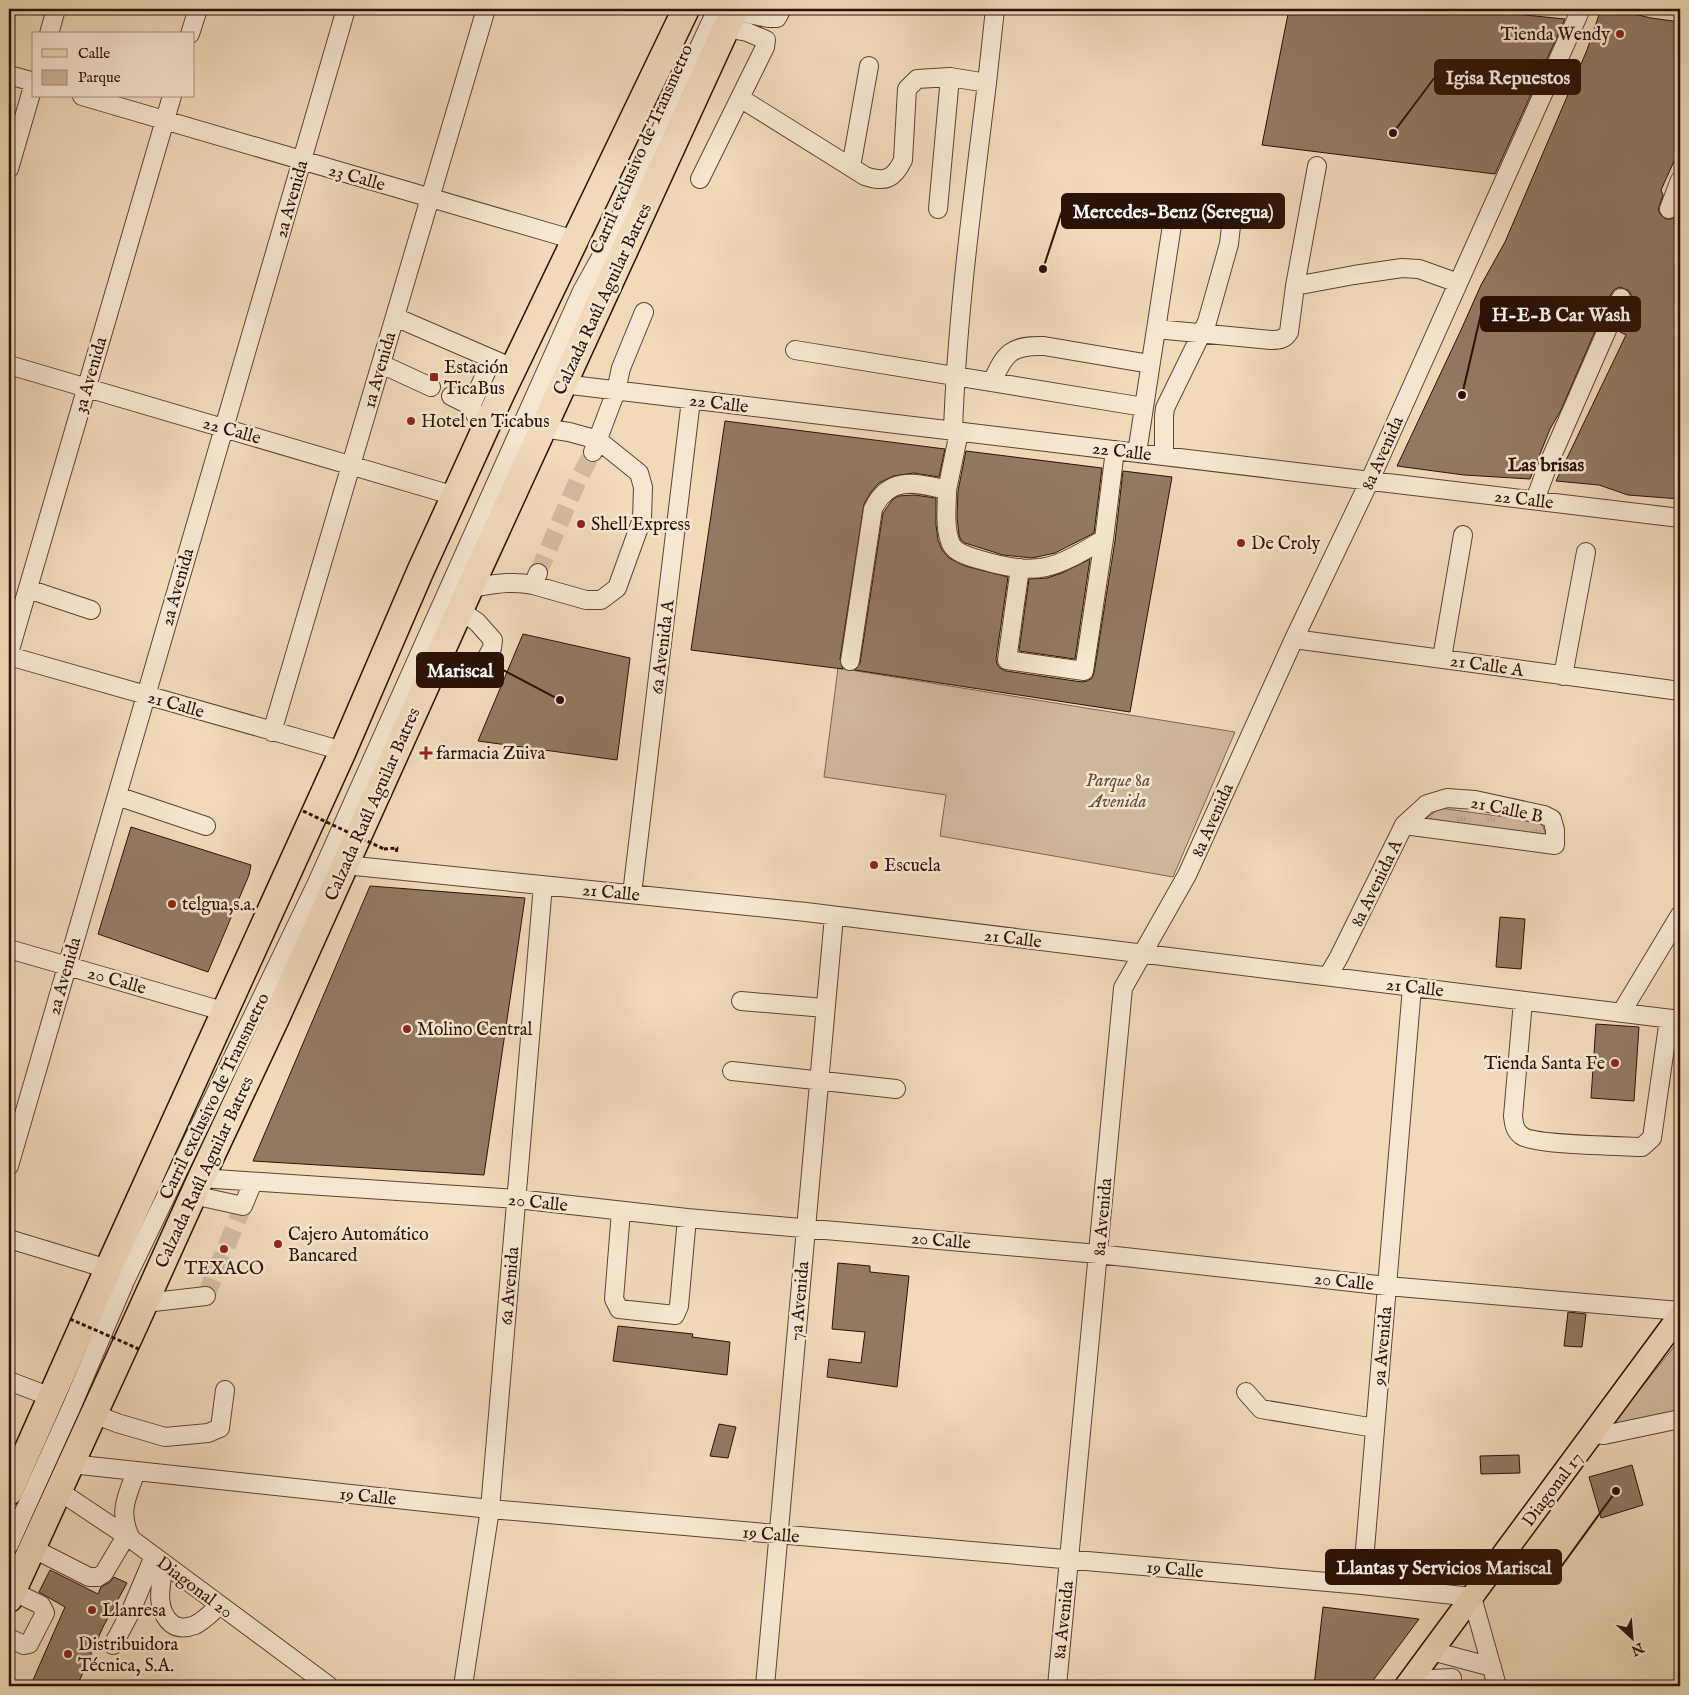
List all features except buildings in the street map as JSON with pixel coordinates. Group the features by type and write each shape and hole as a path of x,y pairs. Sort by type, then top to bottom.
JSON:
{"highway":[{"path":"9,1492 50,1397 343,751 420,572 456,496 484,432 503,364 575,240 686,9"},
{"name":"Calzada Raúl Aguilar Batres","path":"10,1595 20,1547 59,1491 563,384 728,14"}],"main road":[{"name":"Diagonal 17","path":"1408,1683 1680,1315"}],"street":[{"path":"50,32 56,9"},
{"path":"191,32 198,9"},
{"name":"2a Avenida","path":"9,1166 346,9"},
{"name":"1a Avenida","path":"272,732 486,9"},
{"name":"Carril exclusivo de Transmetro","path":"582,291 598,244 704,9"},
{"path":"728,14 777,18 782,9"},
{"path":"995,9 971,215 955,376 956,431 947,490 947,529 952,546 962,554 1006,567 1037,570 1054,566 1074,557 1104,539"},
{"name":"8a Avenida","path":"1057,1686 1123,988 1187,875 1294,639 1370,480 1580,9"},
{"path":"700,179 765,47 766,40 747,32 728,14"},
{"name":"Carril exclusivo de Transmetro","path":"20,1547 71,1408 125,1281 316,886 582,291 728,14"},
{"path":"851,167 869,66"},
{"path":"9,75 32,82"},
{"path":"740,98 865,176 877,180 891,177 898,171 903,160 907,89 917,79 950,77 987,82"},
{"path":"938,209 950,77"},
{"path":"9,169 32,90"},
{"name":"23 Calle","path":"89,98 575,240"},
{"name":"3a Avenida","path":"9,654 171,98"},
{"path":"1156,328 1271,340 1283,339 1289,332 1295,286 1317,166"},
{"path":"1669,209 1680,180"},
{"path":"1137,453 1172,225 1177,215 1186,208 1197,206 1210,207 1221,211 1228,218 1231,226 1229,244 1207,322 1165,408 1164,456"},
{"path":"1295,286 1402,268 1419,269 1458,283"},
{"path":"1535,500 1548,465 1621,298"},
{"path":"595,446 616,391 621,368 644,312"},
{"path":"395,317 503,364 471,406"},
{"path":"992,382 1010,352 1026,345 1044,346 1150,364"},
{"path":"795,350 1144,407"},
{"path":"381,364 431,387"},
{"name":"22 Calle","path":"9,365 456,496"},
{"name":"22 Calle","path":"563,384 1680,518"},
{"path":"451,396 471,406 484,432"},
{"name":"6a Avenida A","path":"632,894 691,400"},
{"path":"433,669 453,678 476,677 492,648 493,640 477,622 465,600 509,582 535,579 586,600 601,600 617,588 642,519 643,487 639,473 569,432 543,428"},
{"path":"1020,568 1007,660 1084,672 1115,450"},
{"path":"850,661 873,509 879,497 902,483 947,490"},
{"path":"1442,658 1463,535"},
{"path":"1563,676 1586,552"},
{"path":"28,589 91,610"},
{"name":"21 Calle A","path":"1294,639 1680,691"},
{"name":"21 Calle","path":"9,654 272,732 343,751"},
{"path":"116,796 206,826"},
{"name":"21 Calle B","path":"1404,825 1555,845 1555,830 1552,819 1544,815 1474,800 1447,798 1436,802"},
{"name":"8a Avenida A","path":"1328,976 1404,825 1427,804 1436,802"},
{"name":"21 Calle","path":"345,865 834,916 1675,1019"},
{"name":"6a Avenida","path":"463,1686 490,1509 542,885"},
{"path":"1621,1013 1680,915"},
{"name":"7a Avenida","path":"765,1686 834,916"},
{"name":"20 Calle","path":"9,949 226,1012"},
{"name":"9a Avenida","path":"1362,1585 1412,987"},
{"path":"741,1001 825,1008"},
{"path":"1523,1001 1513,1116 1515,1130 1524,1138 1552,1142 1642,1147 1652,1138 1675,1019"},
{"path":"732,1071 896,1089"},
{"path":"197,1187 243,1206 253,1182"},
{"name":"20 Calle","path":"197,1187 253,1182 517,1199 687,1218 1098,1254 1387,1286 1680,1311"},
{"path":"621,1211 614,1299 618,1309 676,1316 679,1306 687,1218"},
{"path":"9,1239 108,1269"},
{"path":"145,1303 206,1296"},
{"path":"9,1381 50,1397"},
{"path":"94,1414 126,1426 165,1436 208,1433 220,1428 225,1390"},
{"path":"1246,1392 1261,1409 1375,1428"},
{"path":"1592,1434 1604,1435 1680,1420"},
{"name":"19 Calle","path":"71,1464 490,1509 1362,1585 1472,1597"},
{"path":"20,1547 89,1576 98,1577 104,1573 128,1538 123,1515 125,1502 136,1472"},
{"name":"Diagonal 20","path":"59,1491 159,1560 329,1686"},
{"path":"159,1560 161,1606 166,1617 174,1625 184,1628 196,1624 220,1605"},
{"path":"113,1646 159,1560"},
{"path":"9,1638 24,1645 29,1644 45,1613 41,1605 10,1595"},
{"path":"1472,1597 1497,1686"},
{"path":"1432,1651 1492,1667"},
{"path":"1408,1683 1452,1678"}],"path":[{"path":"303,811 384,849"},
{"path":"70,1319 139,1349"}],"green space":[{"name":"Parque 8a Avenida","path":"838,668 1235,732 1173,877 940,836 946,795 824,777"},
{"path":"1440,808 1541,822 1547,837 1425,819"},
{"path":"1680,1339 1680,1419 1604,1435"}],"tunnel":[{"path":"538,573 578,480 593,452"},
{"path":"206,1296 243,1206"}],"place":[{"name":"Tienda Wendy","path":"1620,34"},
{"name":"Igisa Repuestos","path":"1393,133"},
{"name":"Mercedes-Benz (Seregua)","path":"1043,269"},
{"name":"Estación TicaBus","path":"434,377"},
{"name":"H-E-B Car Wash","path":"1462,395"},
{"name":"Hotel en Ticabus","path":"411,421"},
{"name":"Shell Express","path":"581,524"},
{"name":"De Croly","path":"1241,543"},
{"name":"Mariscal","path":"560,700"},
{"name":"farmacia Zuiva","path":"426,753"},
{"name":"Escuela","path":"874,865"},
{"name":"telgua,s.a.","path":"172,904"},
{"name":"Molino Central","path":"407,1029"},
{"name":"Tienda Santa Fe","path":"1615,1063"},
{"name":"Cajero Automático Bancared","path":"278,1244"},
{"name":"TEXACO","path":"224,1249"},
{"name":"Llantas y Servicios Mariscal","path":"1616,1491"},
{"name":"Llanresa","path":"92,1610"},
{"name":"Distribuidora Técnica, S.A.","path":"68,1654"}],"district":[{"name":"Las brisas","path":"1546,464"}]}
